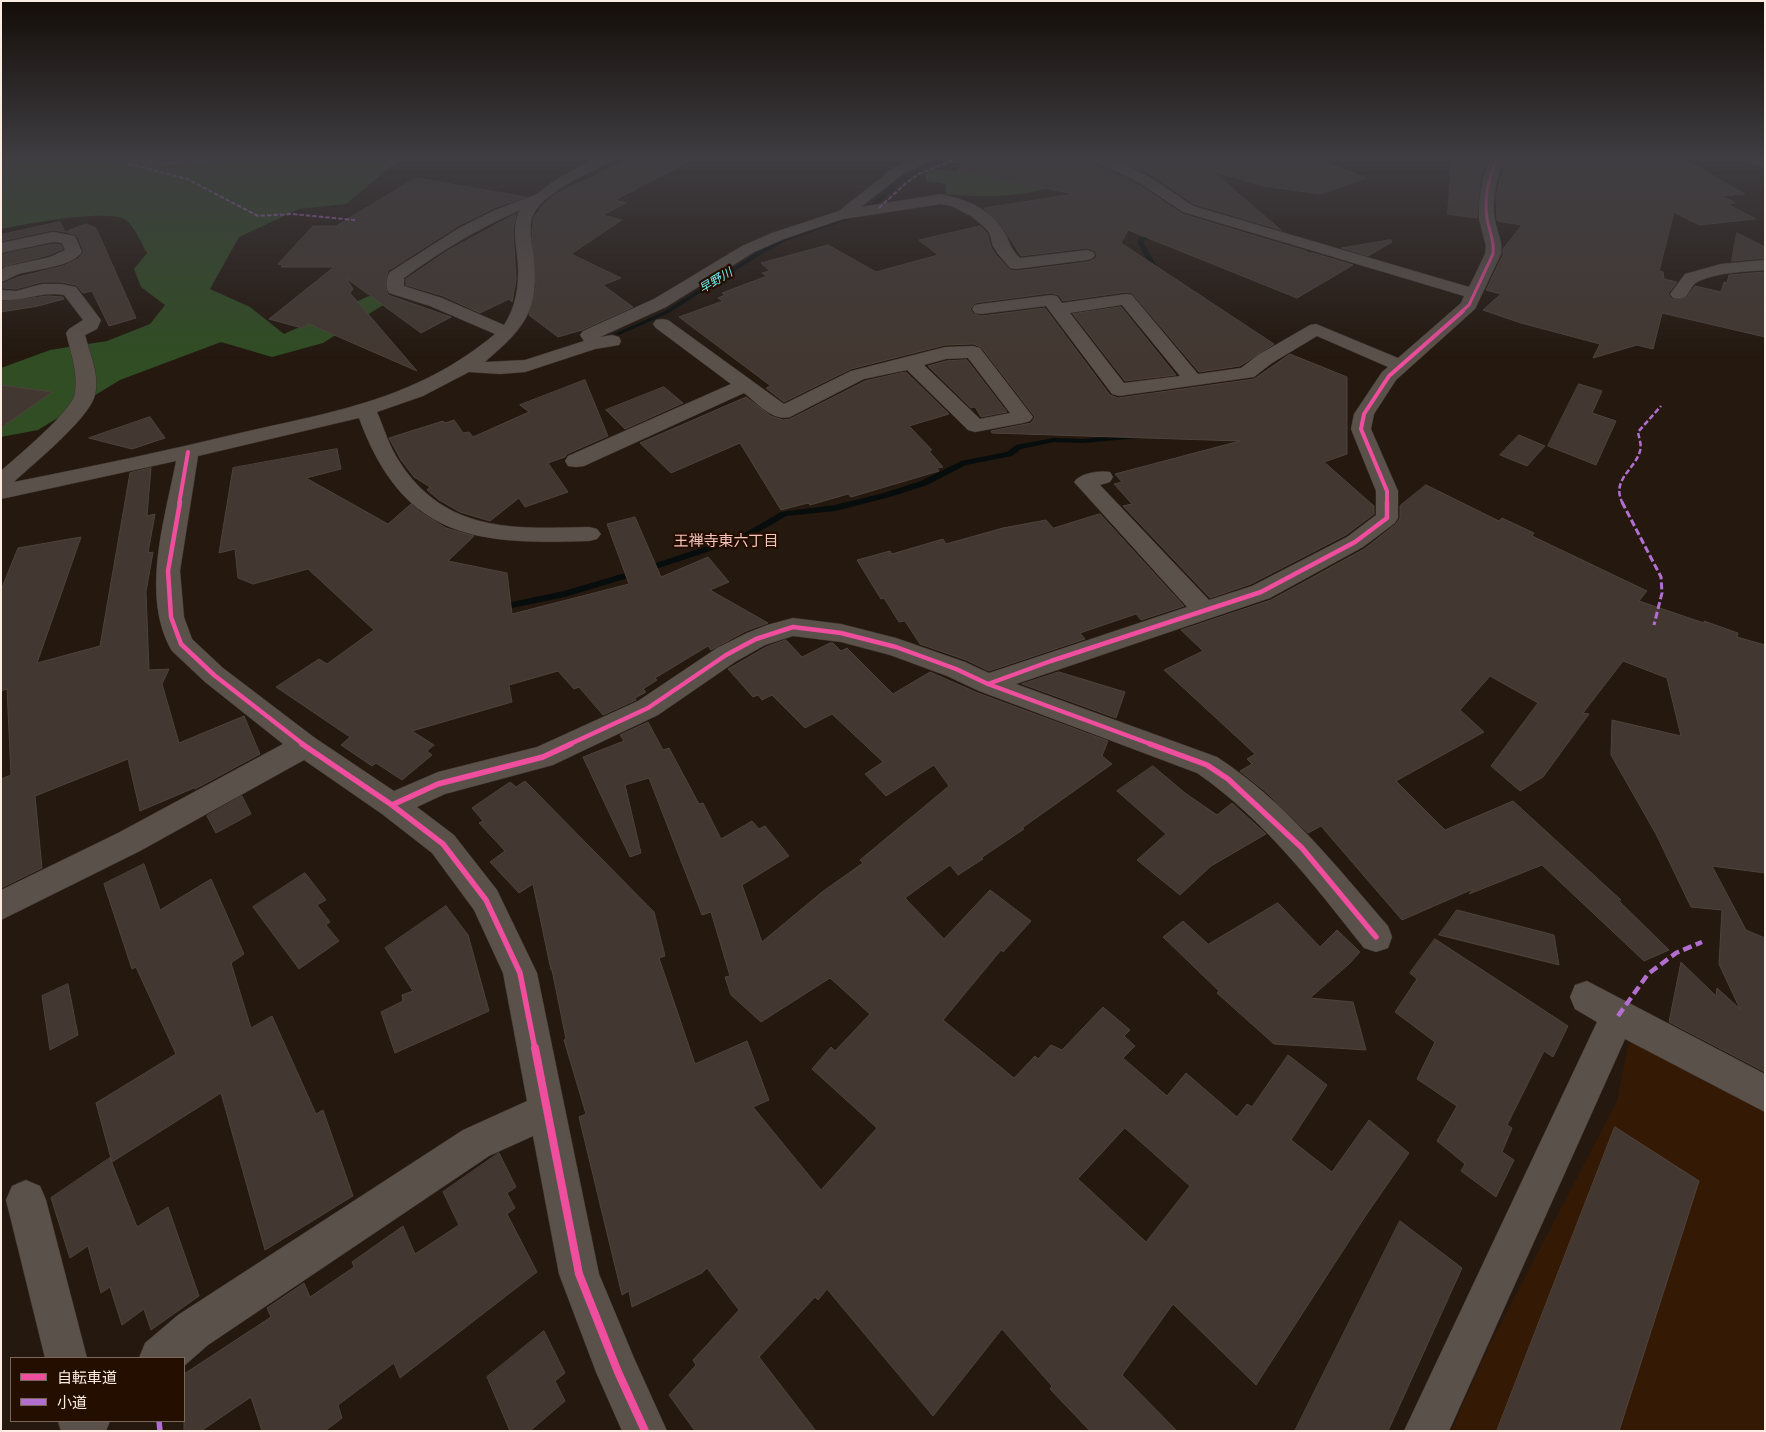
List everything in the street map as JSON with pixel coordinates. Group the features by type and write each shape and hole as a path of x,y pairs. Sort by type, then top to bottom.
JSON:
{"street":[{"path":"472,226 422,256 396,276 396,289 436,302 507,333"},
{"path":"1,492 188,452 366,409 417,391 448,377 478,358 507,333 522,310 527,284 526,254 521,232 522,226"},
{"path":"594,342 589,335 660,303 748,249 809,226"},
{"path":"761,261 792,245 843,226"},
{"path":"991,226 1001,238 1001,247 1016,264 1087,255"},
{"path":"1245,226 1472,293"},
{"path":"988,684 1051,661 1261,592 1355,542 1387,518 1387,491 1361,429 1364,414 1389,376 1469,306 1472,293 1490,262 1494,246 1489,226"},
{"path":"1,248 53,237 69,239 74,252 55,262 11,271 1,278"},
{"path":"1679,294 1691,278 1721,269 1765,265"},
{"path":"1,295 16,296 42,289 70,291 92,320 91,325 75,333 86,374 85,396 75,414 1,483"},
{"path":"1058,309 1126,299 1193,380"},
{"path":"981,309 1051,300 1119,390 1246,373 1265,358 1316,329 1401,366"},
{"path":"643,330 668,320 746,386 783,413 858,375 945,353 973,352 1023,417 975,426 911,363"},
{"path":"467,366 506,369 534,364 594,342 616,341 625,338"},
{"path":"576,461 746,386"},
{"path":"366,409 389,462 415,495 436,510 472,527 496,533 589,534"},
{"path":"188,452 168,571 171,617 181,644 214,675 305,746 392,805 443,844 486,900 520,973 579,1274 645,1431"},
{"path":"1102,477 1085,482 1204,610"},
{"path":"392,805 438,784 543,757 648,708 726,655 776,631 792,627 842,633 896,647 956,668 988,684 1207,765 1228,779 1302,848 1376,937"},
{"path":"1,906 129,842 305,746"},
{"path":"1426,1431 1602,1006 1765,1094"},
{"path":"161,1357 193,1330 476,1143 548,1110"},
{"path":"26,1200 48,1278 66,1357"}],"shaded area":[{"path":"1630,1036 1765,1106 1765,1431 1451,1431 1488,1348 1617,1101"}],"green space":[{"path":"1,226 19,226 1,229"},
{"path":"131,226 263,226 239,237 210,289 250,307 284,334 369,296 391,300 323,343 272,357 221,342 120,380 38,430 1,437 1,368 50,350 107,341 150,324 165,305 141,287 134,269 147,253"}],"building":[{"path":"43,226 62,226 65,232 53,230 1,241 1,235"},
{"path":"81,226 96,228 136,318 109,326 92,291 83,293 76,285 61,282 42,282 16,289 1,288 1,284 18,277 63,266 78,259 84,252 77,235 66,232"},
{"path":"313,226 458,226 388,271 385,285 388,295 451,317 421,333 346,278 353,289 350,293 417,371 309,324 302,328 269,319 334,267 281,267 283,265 278,264"},
{"path":"494,226 514,226 516,280 512,302 509,299 480,313 443,296 406,285 406,279 447,251"},
{"path":"533,226 613,226 571,254 621,278 603,285 633,307 582,330 558,337 529,315 536,287"},
{"path":"980,226 987,233 991,247 996,255 1010,270 1016,271 1087,262 1095,259 1097,256 1095,251 1087,248 1021,256 1002,226 1222,226 1353,265 1297,298 1128,230 1121,243 1274,344 1240,366 1199,372 1132,293 1126,292 1063,301 1059,295 1051,293 975,303 970,309 974,314 981,316 1045,308 1110,395 1118,398 1254,379 1290,354 1347,377 1347,454 1324,462 1374,506 1374,514 1346,535 1251,584 1210,598 1123,506 1132,504 1114,484 1122,482 1115,474 1240,441 992,433 991,431 1031,423 1035,417 981,347 973,344 945,345 851,369 784,402 766,388 771,386 679,317 723,301 718,298 725,295 722,293 767,276 762,273 770,271 761,263 828,245 876,272 938,255 919,240"},
{"path":"1267,226 1276,226 1281,230"},
{"path":"1521,226 1670,226 1659,271 1663,272 1664,279 1677,282 1668,294 1672,299 1679,300 1687,297 1695,286 1721,292 1724,282 1727,283 1729,275 1765,272 1765,337 1662,313 1653,349 1637,345 1593,358 1600,344 1521,323 1483,310 1501,294 1486,290 1503,255 1503,249"},
{"path":"1737,233 1765,247 1765,258 1732,261"},
{"path":"1391,240 1392,242 1368,256 1342,248"},
{"path":"53,244 61,245 63,249 49,255 1,267 1,255"},
{"path":"48,296 63,297 64,299 38,306 1,312 1,302"},
{"path":"1121,307 1176,375 1125,381 1073,314"},
{"path":"967,360 1007,412 981,417 975,407 971,408 928,366 946,361"},
{"path":"906,372 949,414 909,426 932,450 929,451 943,467 937,468 939,471 851,497 848,494 810,505 808,503 781,510 740,443 671,473 640,443 746,397 771,416 783,420 790,419 865,381"},
{"path":"585,380 608,436 567,454 565,457 548,463 568,492 525,507 519,498 490,521 460,512 439,500 427,490 430,487 414,477 401,460 389,438 443,421 445,423 454,420 463,433 469,432 473,437 529,412 520,405"},
{"path":"1579,384 1602,391 1592,413 1616,421 1596,465 1548,446"},
{"path":"1,385 52,392 1,428"},
{"path":"664,387 683,403 625,429 606,410"},
{"path":"150,417 165,438 132,449 89,438"},
{"path":"1519,435 1545,446 1527,466 1500,455"},
{"path":"337,449 341,469 306,478 388,524 411,504 420,512 446,528 474,536 448,561 507,573 512,614 629,584 607,524 635,517 661,577 708,557 729,582 710,590 768,623 746,631 711,650 708,646 655,678 657,680 643,689 646,692 635,698 636,700 603,715 579,687 574,689 558,671 509,685 512,702 412,731 434,745 427,751 432,755 402,780 376,763 372,766 341,745 350,737 276,687 319,659 327,664 374,630 308,569 253,584 238,578 235,549 219,553 233,468"},
{"path":"151,468 147,516 155,514 148,553 153,552 146,592 149,670 169,669 162,684 179,743 244,716 260,754 195,789 140,811 128,759 35,796 42,868 1,888 1,779 11,775 7,689 1,691 1,590 18,548 81,537 37,663 100,646 130,473"},
{"path":"1426,485 1499,521 1502,518 1534,533 1532,536 1647,591 1639,601 1704,623 1704,621 1738,633 1737,637 1765,645 1765,873 1712,866 1746,930 1765,938 1765,1072 1669,1022 1681,962 1716,996 1717,988 1740,1009 1719,964 1722,910 1691,907 1656,834 1611,755 1612,720 1681,736 1667,678 1623,661 1583,713 1589,714 1543,777 1520,791 1491,766 1538,703 1490,676 1460,710 1484,732 1396,781 1445,830 1513,801 1621,900 1618,900 1669,950 1644,961 1542,865 1469,894 1473,889 1402,920 1321,826 1308,833 1266,792 1240,771 1252,764 1247,759 1255,754 1164,670 1203,651 1181,630 1271,600 1364,549 1396,524 1400,518 1400,506"},
{"path":"1100,514 1184,606 1141,620 1136,614 1080,633 1085,639 989,671 966,660 920,644 905,621 899,622 884,598 881,599 857,560 890,551 892,554 943,539 946,544 1003,528 1046,520 1053,528"},
{"path":"786,640 802,657 833,643 841,651 847,648 893,694 930,672 978,693 1108,741 1102,756 1112,764 1022,828 1024,829 981,858 983,859 958,875 950,865 905,898 944,939 990,890 1031,921 1003,952 1001,950 943,1020 1014,1078 1035,1056 1038,1059 1051,1045 1062,1050 1103,1007 1130,1030 1124,1036 1135,1046 1123,1058 1167,1096 1186,1073 1237,1117 1247,1104 1252,1107 1288,1055 1327,1085 1291,1140 1332,1172 1369,1120 1409,1153 1366,1215 1256,1385 1173,1304 1122,1375 1177,1431 1090,1431 1050,1389 1052,1386 1002,1329 933,1416 827,1289 818,1300 815,1297 759,1357 816,1431 695,1431 669,1395 696,1365 693,1360 739,1310 707,1268 702,1273 632,1307 629,1291 622,1295 579,1117 586,1114 564,1040 566,1039 533,884 519,893 490,862 505,851 479,823 483,821 472,808 510,782 516,787 525,781 654,912 665,956 659,958 695,1064 747,1041 769,1100 753,1107 821,1190 877,1128 812,1069 831,1047 835,1051 870,1014 830,978 761,1022 731,995 725,977 730,976 711,912 702,915 649,778 625,785 641,853 630,857 583,757 624,741 620,735 648,722 663,750 669,748 699,804 703,803 721,839 752,821 759,829 765,826 789,856 742,885 762,942 822,892 863,863 860,860 949,786 934,765 886,796 865,774 883,762 832,714 805,728 772,695 762,700 758,695 753,697 728,669 766,647","holes":["1125,1128 1190,1186 1146,1242 1078,1179"]},
{"path":"1059,672 1125,692 1116,718 1022,684"},
{"path":"1153,766 1185,793 1217,815 1232,803 1266,834 1211,866 1180,895 1137,860 1166,834 1117,791"},
{"path":"242,796 251,814 216,833 207,816"},
{"path":"144,864 160,910 211,879 244,954 231,963 251,1028 272,1016 316,1114 323,1110 353,1196 265,1250 221,1093 112,1162 96,1103 176,1054 136,967 132,969 104,884"},
{"path":"305,873 326,900 317,905 330,922 326,925 339,941 299,969 253,907"},
{"path":"1278,903 1320,947 1337,930 1360,952 1310,998 1353,1002 1366,1050 1274,1044 1217,993 1219,991 1163,937 1183,921 1208,944"},
{"path":"446,906 468,935 489,1011 395,1053 381,1012 403,1001 402,995 413,991 385,948"},
{"path":"1457,910 1554,935 1559,965 1439,935"},
{"path":"1435,939 1568,1026 1553,1057 1544,1051 1507,1125 1512,1128 1502,1152 1514,1160 1496,1197 1461,1171 1465,1164 1437,1141 1457,1106 1417,1079 1435,1042 1395,1012 1417,979 1410,973"},
{"path":"68,984 78,1035 50,1050 42,996"},
{"path":"1615,1127 1699,1181 1619,1431 1497,1431"},
{"path":"499,1153 516,1187 507,1193 515,1208 507,1214 537,1272 400,1378 394,1363 338,1405 342,1418 325,1431 262,1431 251,1397 201,1431 184,1431 185,1373 271,1317 267,1308 304,1283 310,1297 354,1267 352,1262 403,1226 415,1254 459,1225 443,1192"},
{"path":"110,1158 137,1227 168,1207 199,1296 151,1330 144,1309 122,1325 110,1287 101,1293 88,1246 70,1258 51,1198"},
{"path":"1400,1221 1462,1268 1388,1431 1295,1431"},
{"path":"544,1331 565,1373 555,1381 565,1401 530,1431 510,1431 487,1377"}],"waterway":[{"name":"早野川","path":"617,334 665,313 758,254 786,239 825,226"},
{"path":"1158,236 1141,239 1141,244 1158,273"},
{"path":"497,608 565,594 635,573 746,536 784,514 835,508 887,495 924,483 964,463 1009,454 1019,447 1054,440 1083,441 1136,436"}],"marked path":[{"path":"1654,625 1662,593 1661,577 1619,497 1623,475 1635,462 1641,450 1638,432 1661,406"},
{"path":"1618,1016 1648,974 1676,953 1702,942"},
{"path":"159,1422 160,1431"}],"cycle path":[{"path":"988,684 1051,661 1261,592 1355,542 1387,518 1387,491 1361,429 1364,414 1389,376 1469,305 1491,262 1494,246 1489,226"},
{"path":"188,452 168,571 171,617 181,644 214,675 305,746 392,805 443,844 486,900 520,973 579,1274 618,1372 645,1431"},
{"path":"392,805 438,784 543,757 648,708 726,655 776,631 793,627 841,633 896,647 956,669 988,684 1207,765 1228,779 1302,848 1376,937"}],"district":[{"name":"王禅寺東六丁目","path":"726,542"}]}
